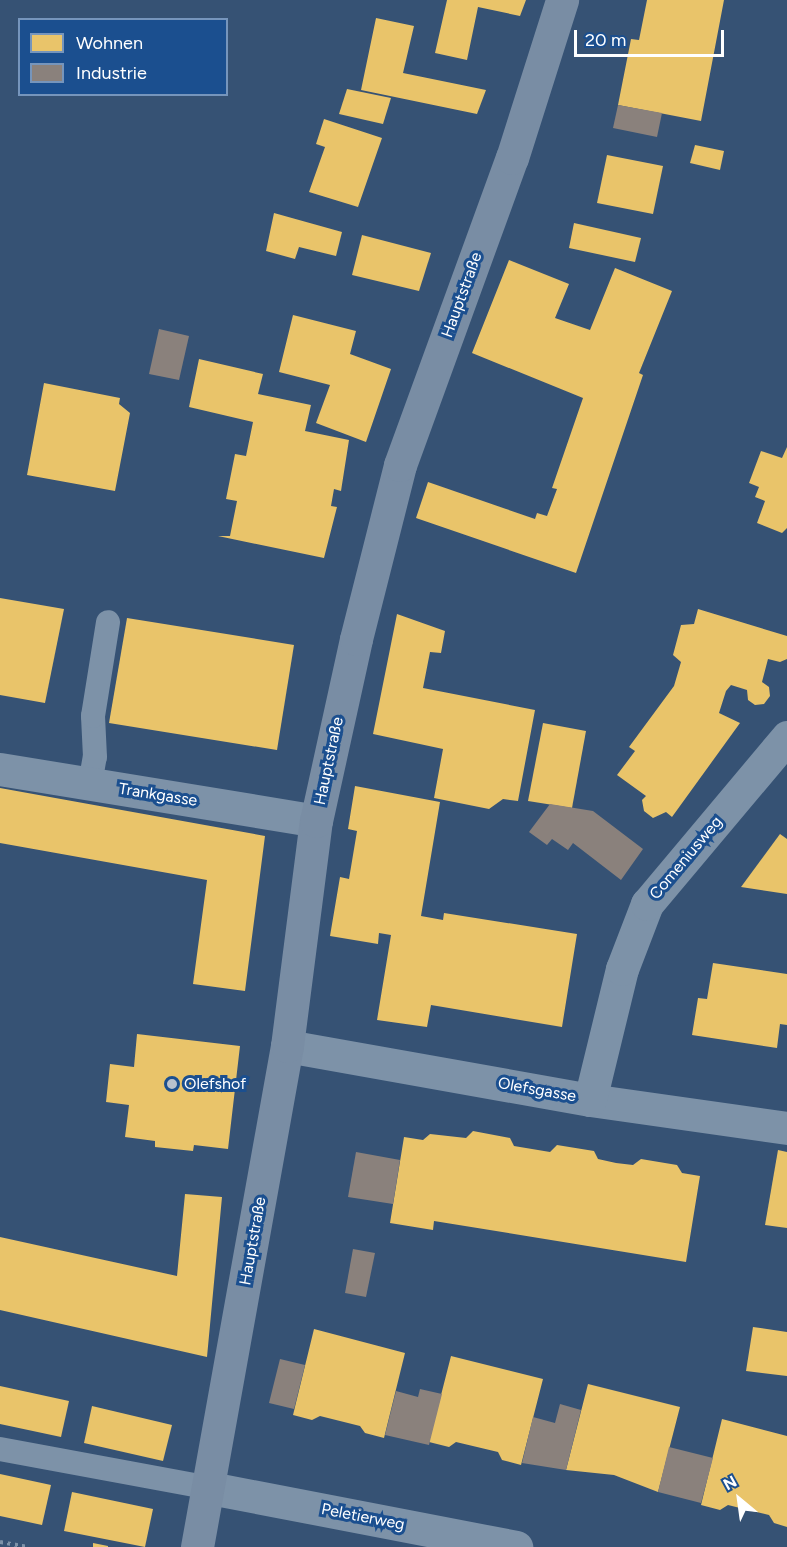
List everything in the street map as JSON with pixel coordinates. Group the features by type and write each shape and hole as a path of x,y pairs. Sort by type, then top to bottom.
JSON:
{"main road":[{"name":"Hauptstraße","path":"197,1547 210,1488 287,1046 316,821 400,465 512,159 562,0"}],"street":[{"name":"Comeniusweg","path":"590,1100 622,969 647,904 787,737"},
{"name":"Trankgasse","path":"0,769 316,821"},
{"name":"Olefsgasse","path":"287,1046 590,1100 787,1128"},
{"name":"Peletierweg","path":"210,1488 516,1547"}],"lane":[{"path":"90,784 95,758 93,716 108,622"},
{"path":"0,1449 210,1488"}],"path":[{"path":"0,1542 27,1547"}],"building: Wohnen":[{"path":"447,0 526,0 520,16 478,7 467,60 435,53"},
{"path":"647,0 724,0 701,121 618,105 631,39 639,40"},
{"path":"376,18 414,26 403,73 486,90 477,114 361,90"},
{"path":"347,89 391,98 383,124 339,114"},
{"path":"324,119 382,138 358,207 309,192 325,147 316,144"},
{"path":"695,145 724,151 720,170 690,163"},
{"path":"607,155 663,166 653,214 597,203"},
{"path":"274,213 342,232 336,256 299,247 295,259 266,251"},
{"path":"574,223 641,238 635,262 569,248"},
{"path":"362,235 431,253 419,291 352,275"},
{"path":"509,260 569,284 555,318 590,330 615,268 672,291 639,373 643,375 576,573 416,518 428,482 535,519 537,513 547,516 557,489 552,488 583,398 472,353"},
{"path":"293,315 356,331 350,354 391,369 366,442 316,423 330,385 279,372"},
{"path":"199,359 263,374 258,394 311,405 305,431 349,440 341,491 334,489 331,506 337,507 324,558 218,536 230,536 237,501 226,499 235,454 246,456 253,422 189,407"},
{"path":"44,383 120,398 119,404 130,413 115,491 27,475"},
{"path":"787,447 787,528 782,533 757,523 765,501 755,497 759,487 749,483 761,451 782,458"},
{"path":"0,598 64,609 45,703 0,695"},
{"path":"698,609 787,636 787,659 780,662 768,659 762,682 769,687 770,696 764,704 755,705 748,700 747,690 731,685 726,691 719,713 740,723 672,817 666,812 653,818 644,811 642,800 646,796 617,775 635,751 629,747 674,686 681,662 673,655 681,625 694,624"},
{"path":"397,614 445,631 441,653 430,652 423,688 535,710 518,801 503,799 489,809 434,798 443,749 373,734"},
{"path":"127,618 294,645 277,750 109,723"},
{"path":"543,723 586,731 572,808 528,801"},
{"path":"355,786 440,802 421,916 443,920 444,913 577,934 562,1027 431,1005 427,1027 377,1020 391,935 379,933 378,944 330,936 340,877 349,879 357,831 348,829"},
{"path":"0,788 265,836 245,991 193,984 207,880 0,843"},
{"path":"780,834 787,839 787,894 741,887"},
{"path":"713,963 787,974 787,1025 780,1024 777,1048 692,1035 698,998 707,999"},
{"name":"Olefshof","path":"137,1034 240,1046 228,1149 194,1145 193,1151 155,1147 155,1141 125,1137 129,1105 106,1102 110,1064 134,1067"},
{"path":"473,1131 510,1138 514,1146 550,1152 557,1145 594,1151 598,1159 616,1163 633,1165 641,1159 677,1165 682,1173 700,1176 686,1262 434,1221 433,1230 390,1223 404,1137 423,1140 430,1134 466,1138"},
{"path":"778,1150 787,1152 787,1228 765,1225"},
{"path":"185,1194 222,1197 207,1357 0,1310 0,1237 177,1276"},
{"path":"753,1327 787,1332 787,1376 746,1371"},
{"path":"314,1329 405,1353 384,1438 365,1433 360,1426 320,1416 312,1420 293,1415"},
{"path":"451,1356 543,1379 521,1465 502,1460 498,1452 456,1442 449,1447 429,1442"},
{"path":"588,1384 680,1407 658,1492 614,1475 566,1470"},
{"path":"0,1386 69,1401 61,1437 0,1424"},
{"path":"92,1406 172,1425 163,1461 84,1443"},
{"path":"722,1419 787,1436 787,1527 774,1523 769,1515 728,1505 720,1510 701,1505"},
{"path":"0,1474 51,1485 42,1525 0,1516"},
{"path":"72,1492 153,1509 145,1547 64,1531"},
{"path":"93,1543 108,1546 108,1547 93,1547"}],"building: Industrie":[{"path":"618,105 662,113 657,137 613,128"},
{"path":"159,329 189,336 179,380 149,374"},
{"path":"550,804 593,811 643,849 621,880 573,843 568,850 552,839 547,845 529,832"},
{"path":"356,1152 400,1160 393,1204 348,1197"},
{"path":"353,1249 375,1253 366,1297 345,1293"},
{"path":"280,1359 305,1365 294,1409 269,1403"},
{"path":"420,1389 442,1394 429,1445 385,1435 396,1391 418,1397"},
{"path":"560,1404 581,1410 566,1470 522,1463 533,1417 555,1423"},
{"path":"669,1447 713,1458 701,1503 658,1492"}],"place":[{"name":"Olefshof","path":"172,1084"}]}
